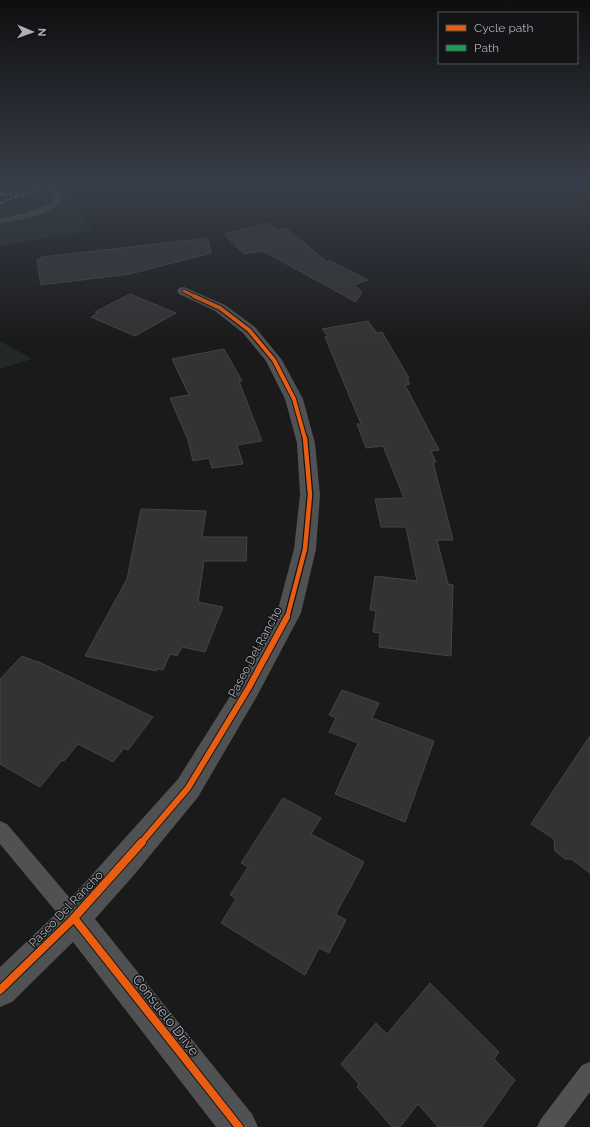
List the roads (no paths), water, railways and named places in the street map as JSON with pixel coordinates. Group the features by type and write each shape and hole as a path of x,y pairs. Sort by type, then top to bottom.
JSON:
{"street":[{"name":"Paseo Del Rancho","path":"0,990 74,918 123,864 192,781 248,690 289,613 305,549 310,495 306,443 294,399 274,360 249,330 220,308 184,291"},
{"name":"Consuelo Drive","path":"74,918 239,1127"}],"lane":[{"path":"0,830 74,918"},
{"path":"549,1127 590,1073"}]}
